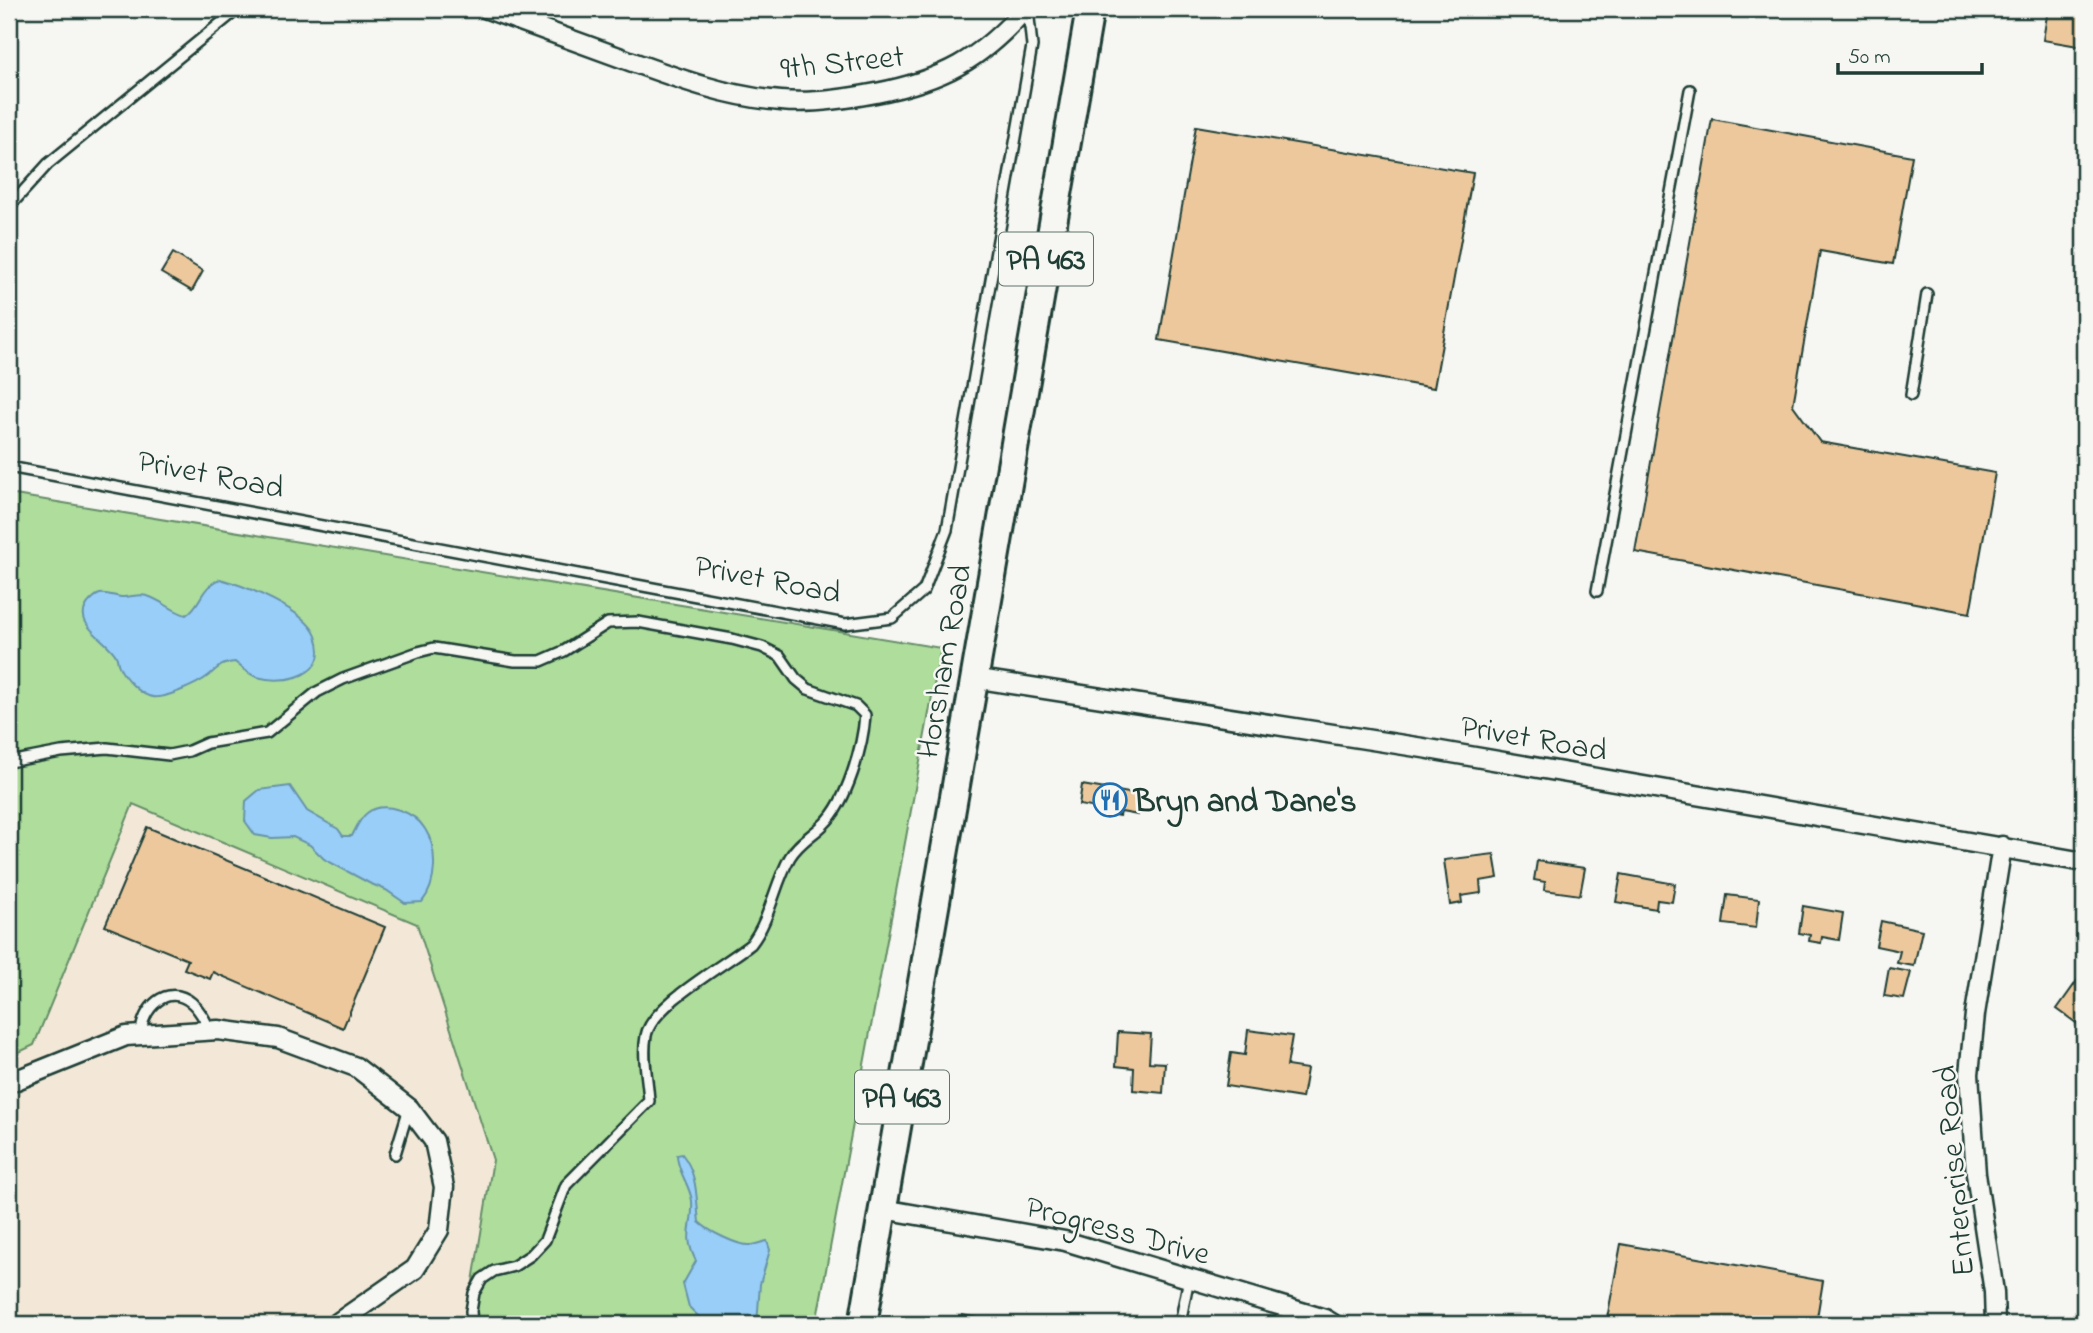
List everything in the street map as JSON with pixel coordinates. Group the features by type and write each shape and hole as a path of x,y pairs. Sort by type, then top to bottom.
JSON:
{"main road":[{"name":"Horsham Road","path":"863,1324 1090,9"}],"street":[{"name":"9th Street","path":"487,9 692,83 782,102 846,98 933,79 982,50 1027,9"},
{"name":"Privet Road","path":"973,678 1423,748 2084,862"},
{"name":"Enterprise Road","path":"1995,1324 1994,1292 1976,1174 1969,1074 1975,1014 2002,846"},
{"path":"9,1083 126,1036 209,1030 278,1038 356,1066 409,1108 433,1141 444,1187 439,1230 415,1269 336,1324"},
{"name":"Progress Drive","path":"883,1209 1065,1241 1325,1319 1333,1324"}],"lane":[{"path":"9,207 48,163 238,9"},
{"name":"Privet Road","path":"9,467 845,624 892,618 924,590 947,530 1032,46 1027,9"},
{"path":"1597,591 1690,90"},
{"path":"1911,395 1927,294"},
{"path":"9,762 61,752 107,748 169,755 189,751 207,743 267,733 317,692 343,679 418,652 434,648 515,661 541,662 564,652 608,623 638,622 732,639 762,648 780,656 796,679 808,689 856,706 865,715 860,752 837,810 825,824 798,845 762,930 751,944 663,1007 649,1023 645,1052 649,1101 566,1185 545,1240 531,1255 514,1266 494,1271 482,1279 474,1293 472,1324"},
{"path":"141,1035 143,1017 150,1006 161,999 175,996 190,1001 202,1014 209,1030"},
{"path":"395,1154 409,1108"},
{"path":"1180,1324 1189,1278"}],"shaded area":[{"path":"132,804 417,924 493,1160 466,1324 9,1324 9,1057 34,1045"}],"green space":[{"path":"9,494 941,648 816,1324 466,1324 493,1160 417,924 133,804 34,1045 9,1057"}],"water":[{"path":"220,579 274,600 310,626 316,636 319,650 311,669 292,678 268,679 254,676 235,662 220,666 189,687 165,696 148,696 128,680 118,665 117,657 92,631 84,616 85,608 91,600 103,594 121,597 147,596 186,615 204,592"},
{"path":"290,786 307,811 338,829 343,836 352,836 358,823 374,809 399,810 420,823 429,837 434,856 431,886 422,902 405,903 386,890 324,859 310,845 293,837 272,838 255,835 245,821 246,801 259,790"},
{"path":"682,1154 694,1178 699,1222 716,1233 745,1245 767,1241 770,1250 760,1284 757,1324 706,1324 689,1307 683,1284 696,1261 689,1237 692,1201 677,1155"}],"building":[{"path":"2048,9 2084,9 2084,47 2043,40"},
{"path":"1712,119 1912,156 1893,264 1820,251 1793,405 1820,442 1995,473 1970,613 1635,552"},
{"path":"1196,126 1473,173 1434,388 1159,340"},
{"path":"173,253 203,271 192,291 161,273"},
{"name":"Bryn and Dane's","path":"1082,785 1141,795 1138,815 1121,812 1120,816 1103,813 1103,809 1079,805"},
{"path":"147,827 385,927 343,1028 213,972 210,979 184,969 188,960 105,926"},
{"path":"1494,854 1498,878 1480,881 1481,893 1461,896 1462,903 1450,905 1444,860"},
{"path":"1537,861 1585,868 1580,895 1544,890 1545,882 1534,880"},
{"path":"1621,874 1675,884 1672,902 1657,900 1656,909 1616,902"},
{"path":"1727,895 1759,899 1756,928 1723,924"},
{"path":"1803,906 1843,913 1839,940 1822,937 1821,943 1809,941 1810,935 1799,933"},
{"path":"1881,921 1922,930 1914,966 1897,963 1900,951 1876,946"},
{"path":"1889,968 1911,972 1904,999 1884,996"},
{"path":"2084,971 2084,1018 2079,1025 2057,1009"},
{"path":"1248,1030 1292,1036 1287,1066 1307,1069 1302,1098 1226,1086 1231,1053 1245,1055"},
{"path":"1118,1032 1151,1034 1149,1062 1165,1063 1163,1093 1133,1090 1134,1068 1116,1066"},
{"path":"1621,1244 1823,1281 1816,1324 1606,1324"},
{"path":"962,1315 1004,1323 1004,1324 960,1324"}],"place":[{"name":"Bryn and Dane's","path":"1110,800"}]}
